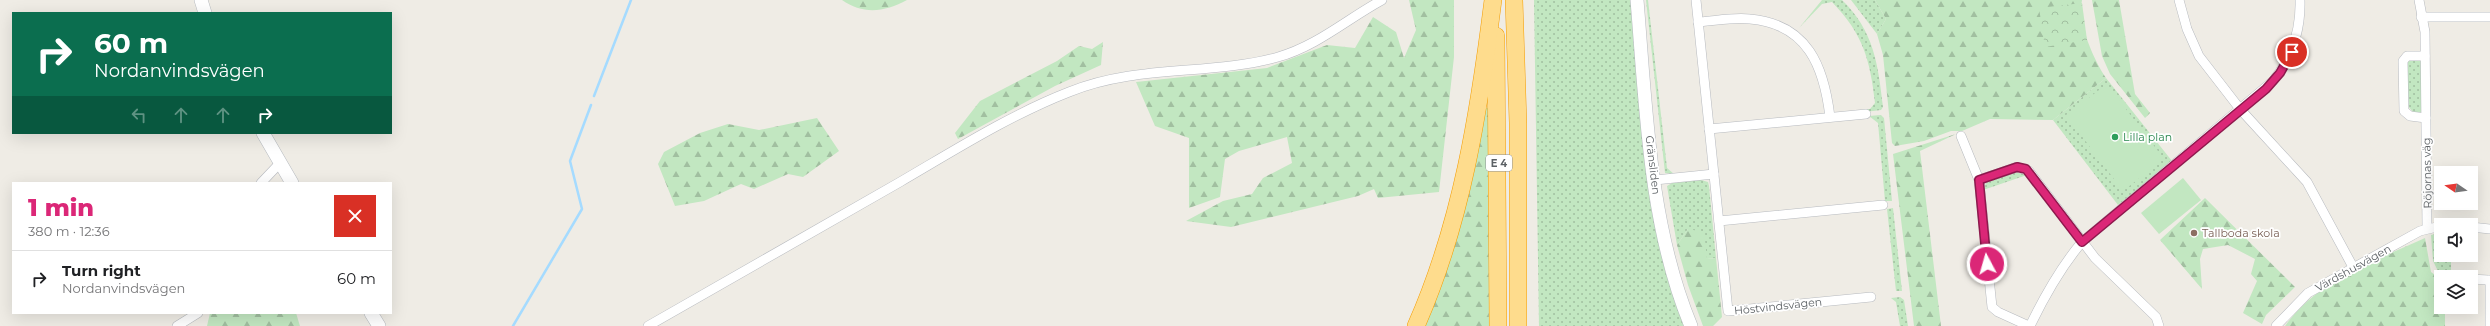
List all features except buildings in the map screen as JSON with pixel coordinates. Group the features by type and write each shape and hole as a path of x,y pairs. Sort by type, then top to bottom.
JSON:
{"highway":[{"path":"1416,326 1448,240 1462,191 1477,112 1494,0"},
{"name":"E 4","path":"1494,0 1498,123 1498,326"},
{"name":"E 4","path":"1514,0 1518,123 1518,326"}],"street":[{"path":"201,0 205,12"},
{"path":"648,326 974,139 1048,100 1098,82 1136,74 1233,65 1280,56 1315,41 1382,0"},
{"name":"Gränsliden","path":"1637,0 1655,180 1671,267 1691,326"},
{"name":"Höstvindsvägen","path":"1696,0 1728,311 1871,297"},
{"path":"2180,0 2187,29 2199,56 2240,109 2307,182 2353,267"},
{"path":"1961,136 1979,180 1992,307 1998,312 2030,326 2048,289 2063,264 2082,242 2273,82 2286,63 2299,28 2300,0"},
{"name":"Röjornas väg","path":"2419,0 2420,17 2425,32 2427,227"},
{"path":"2420,17 2490,17"},
{"path":"1698,22 1749,18 1771,23 1792,33 1810,50 1819,64 1827,92 1830,117"},
{"path":"2425,56 2407,56 2403,61 2403,68 2404,111 2410,116 2426,118"},
{"path":"1710,129 1866,114"},
{"path":"264,134 291,182"},
{"path":"263,182 280,164"},
{"path":"1979,180 2017,167 2026,169 2082,242 2156,317 2159,326"},
{"path":"1655,180 1714,174"},
{"path":"1719,221 1883,205"},
{"name":"Värdshusvägen","path":"2276,326 2308,293 2427,227 2434,226"},
{"path":"2478,228 2490,229"},
{"path":"2478,279 2489,280 2490,326"},
{"path":"177,326 196,314"},
{"path":"372,314 379,326"}],"green space":[{"path":"842,0 907,0 891,7 866,10 850,5"},
{"path":"1409,0 1454,0 1454,57 1439,192 1378,198 1374,189 1358,196 1231,227 1186,221 1223,201 1252,194 1263,178 1292,163 1287,137 1239,151 1225,159 1220,197 1189,208 1189,138 1155,126 1136,82 1267,68 1327,45 1355,48 1373,17 1396,32 1404,58 1416,30"},
{"path":"1534,0 1631,0 1638,79 1686,326 1539,326"},
{"path":"1646,0 1648,0 1667,168 1674,174 1665,173"},
{"path":"1822,0 1842,0 1853,12 1868,36 1873,49 1879,76 1883,107 1881,110 1865,112 1864,109 1870,109 1875,103 1871,73 1858,36 1843,14 1832,2 1822,4 1799,28"},
{"path":"1851,0 1875,0 1886,19 1877,34"},
{"path":"1875,0 2082,0 2081,9 2084,30 2096,61 2106,78 2053,120 1990,119 1962,131 1951,131 1924,141 1895,146 1892,143 1883,55 1877,34 1886,19"},
{"path":"2092,0 2119,0 2135,94 2150,113 2145,118 2110,74 2102,56"},
{"path":"2082,3 2087,40 2045,47 2039,8"},
{"path":"1103,42 1101,65 1055,86 958,139 955,133 980,101 1057,61 1079,46 1092,49"},
{"path":"2410,60 2421,60 2422,113 2413,112 2407,105 2407,62"},
{"name":"Lilla plan","path":"2106,78 2172,161 2118,205 2053,120"},
{"name":"Lilla plan","path":"2107,84 2164,159 2123,191 2066,115"},
{"path":"1484,108 1488,108 1489,326 1423,326"},
{"path":"1881,115 1884,118 1892,201 1885,201 1878,123 1869,116"},
{"path":"817,118 839,151 803,177 788,174 754,189 741,184 704,201 675,206 658,164 664,152 700,133 728,124 759,130"},
{"path":"1956,134 1920,151 1941,326 1914,326 1893,154"},
{"path":"2015,172 2027,175 1983,190 1987,181"},
{"path":"2183,178 2201,200 2159,234 2141,213"},
{"path":"1701,180 1708,182 1709,186 1716,258 1707,259 1688,229 1677,245 1667,186 1672,183"},
{"path":"2205,198 2295,287 2266,315 2262,324 2243,313 2257,281 2251,274 2255,259 2228,245 2203,249 2200,259 2202,289 2160,240"},
{"path":"1893,208 1902,291 1896,291 1887,209"},
{"path":"1688,229 1704,232 1707,259 1716,258 1722,317 1713,326 1703,326 1688,285 1677,245"},
{"path":"2434,234 2434,262 2451,262 2451,270 2438,270 2433,261 2431,235"},
{"path":"2425,238 2431,272 2434,274 2434,314 2445,314 2445,326 2285,326 2298,310 2314,296 2349,273"},
{"path":"1900,297 1904,300 1908,326 1900,326 1896,302 1891,298"},
{"path":"210,314 296,314 300,326 207,326"}],"waterway":[{"path":"594,96 631,0"},
{"path":"513,326 582,209 570,161 591,105"}],"place":[{"name":"Lilla plan","path":"2115,137"},
{"name":"Tallboda skola","path":"2194,233"}],"route":[{"path":"1987,264 1979,180 2017,167 2026,169 2082,242 2126,203 2266,89 2280,73 2292,52"}]}
